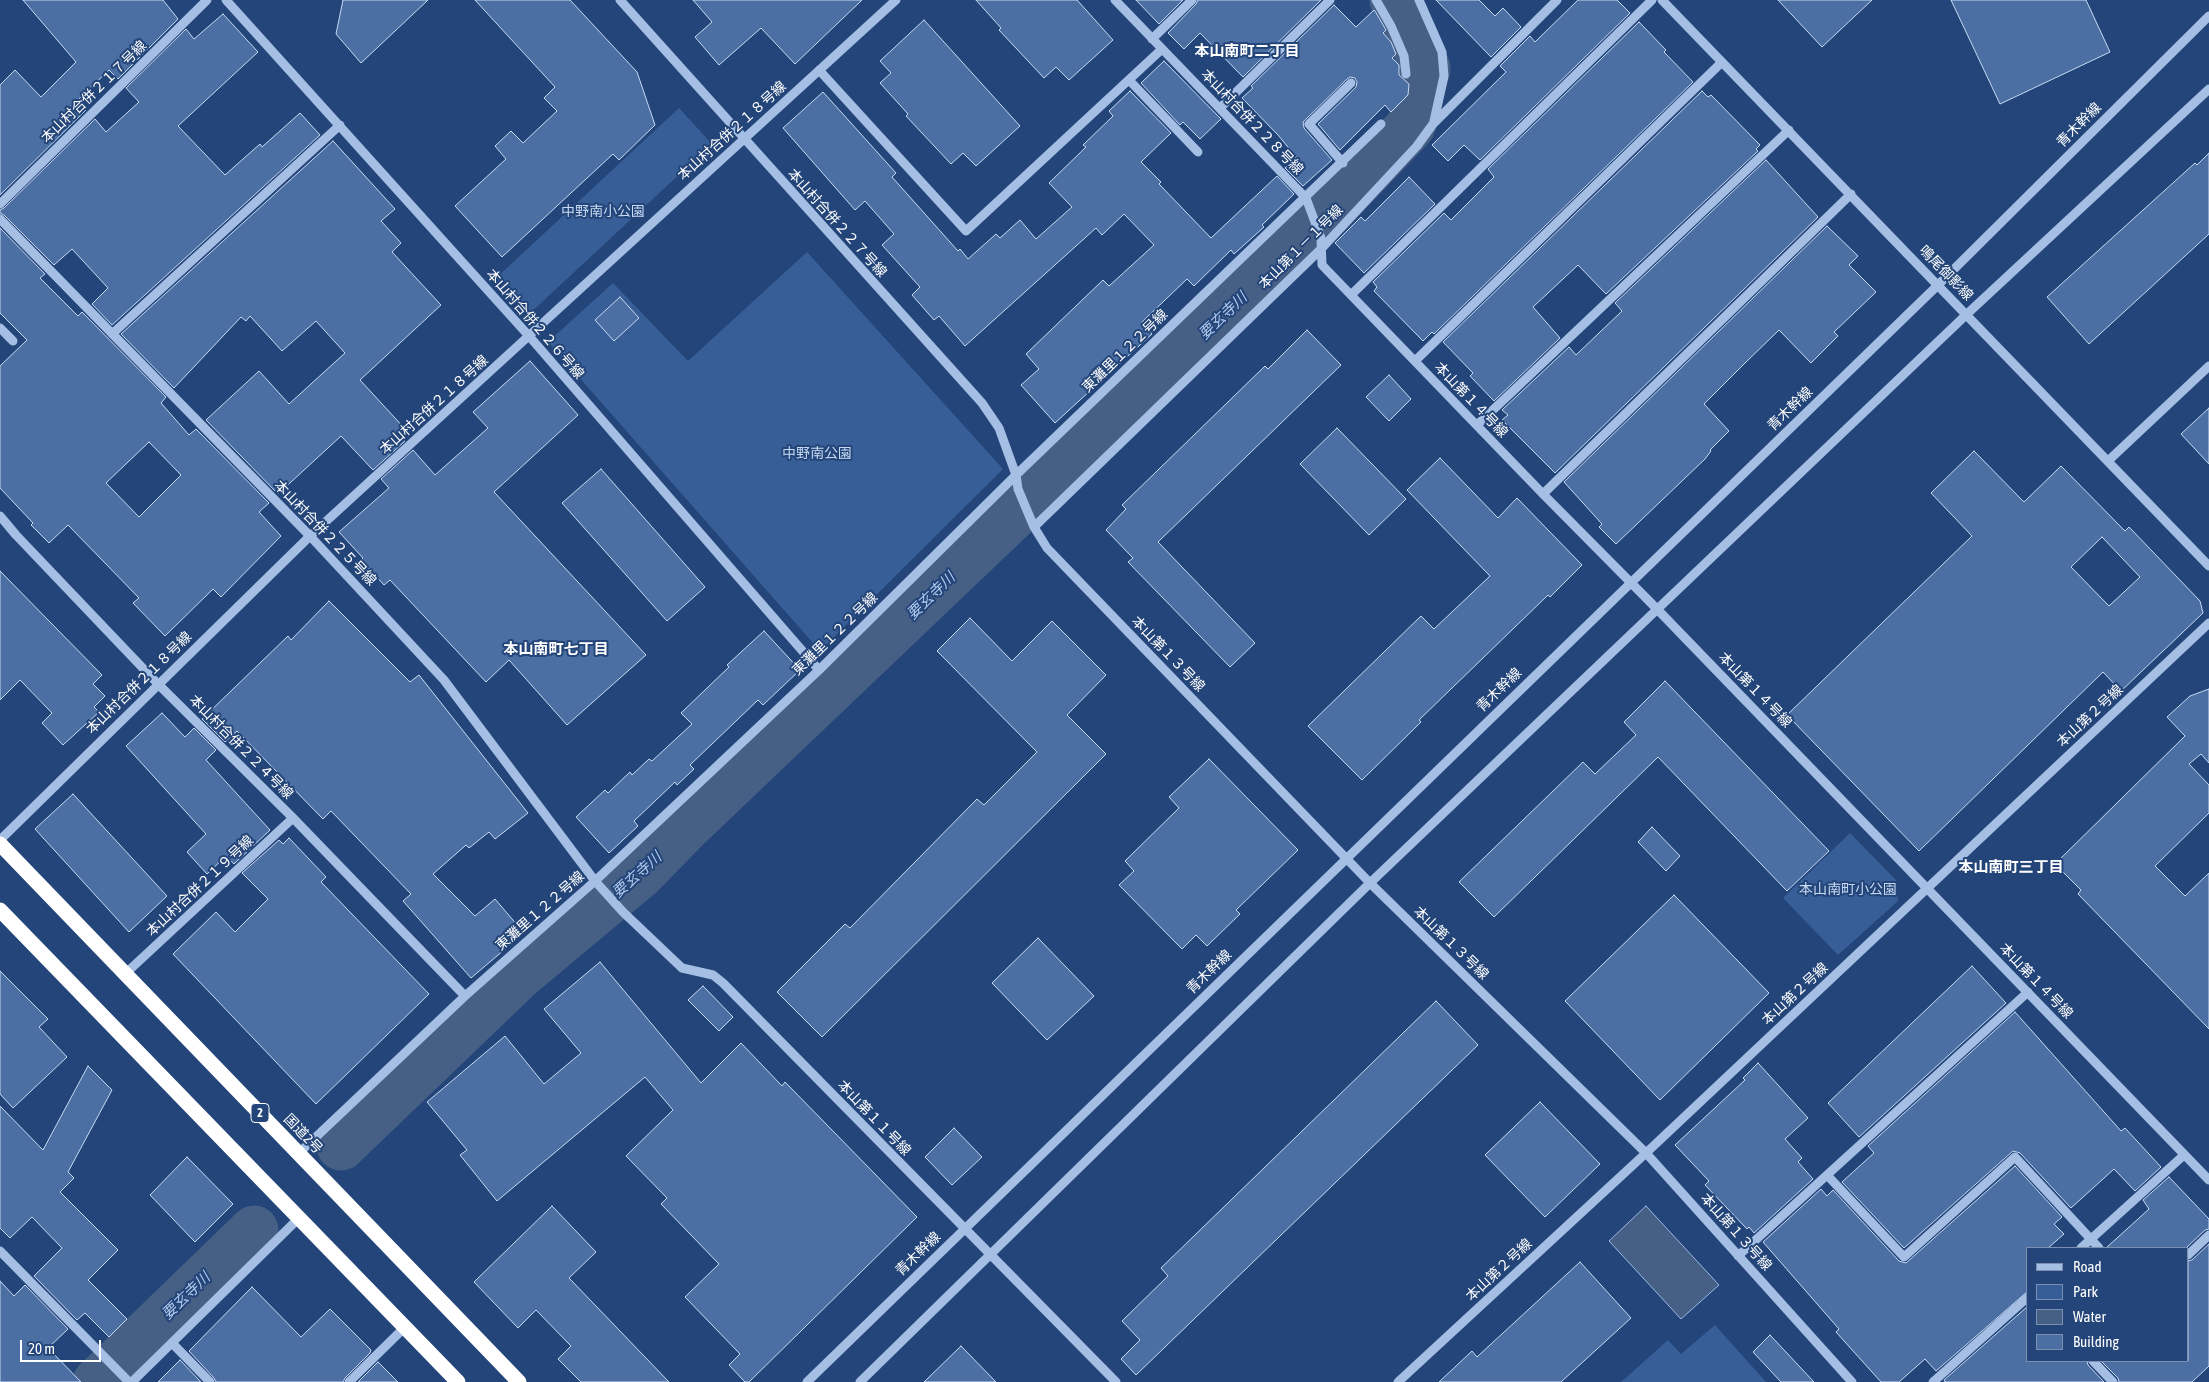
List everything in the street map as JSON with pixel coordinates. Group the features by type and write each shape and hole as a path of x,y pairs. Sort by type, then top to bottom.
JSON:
{"highway":[{"name":"国道2号","path":"0,844 518,1382"},
{"path":"0,910 458,1382"}],"street":[{"name":"本山村合併２１７号線","path":"0,204 207,0"},
{"name":"本山村合併２２６号線","path":"226,0 529,336 819,670"},
{"name":"本山村合併２２７号線","path":"620,0 982,403 999,428 1016,475 1018,489"},
{"name":"本山村合併２１８号線","path":"0,840 310,536 896,0"},
{"name":"本山村合併２２８号線","path":"1114,0 1308,201"},
{"path":"1152,38 1192,0"},
{"path":"1220,108 1330,0"},
{"path":"1376,0 1391,26 1404,56 1406,74"},
{"path":"1419,0 1442,52 1444,76 1433,124"},
{"name":"本山第１－１号線","path":"1033,525 1321,248 1418,146 1433,124 1557,0"},
{"path":"1351,295 1652,0"},
{"name":"鳴尾御影線","path":"1662,0 2209,566"},
{"name":"青木幹線","path":"806,1382 1938,285 2209,16"},
{"path":"819,70 966,231 1162,49"},
{"path":"1415,361 1722,62"},
{"path":"1129,80 1198,152"},
{"path":"1342,163 1308,124 1351,83"},
{"path":"860,1382 1370,883 1967,314 2209,89"},
{"name":"東灘里１２２号線","path":"299,1153 465,996 595,881 819,670 1016,475 1308,201 1381,124"},
{"path":"112,334 340,125"},
{"path":"1477,426 1789,130"},
{"path":"1543,494 1851,194"},
{"name":"本山第１４号線","path":"1308,201 1321,238 1322,265 2209,1180"},
{"name":"本山村合併２２５号線","path":"0,219 310,536 444,680 603,890"},
{"path":"0,328 13,341"},
{"path":"2108,461 2209,366"},
{"name":"本山第１３号線","path":"1018,489 1033,525 1047,548 1370,883 1646,1153 1852,1382"},
{"name":"本山村合併２２４号線","path":"0,516 158,684 293,818 465,996"},
{"name":"本山第２号線","path":"1398,1382 1646,1153 2209,623"},
{"name":"本山村合併２１９号線","path":"125,974 293,818"},
{"name":"本山第１１号線","path":"603,890 623,912 682,968 713,975 723,983 963,1229 1116,1382"},
{"path":"1738,1256 2028,992"},
{"path":"2082,1247 2184,1155"},
{"path":"1827,1175 1904,1257 2015,1158 2098,1247"},
{"path":"0,1251 130,1382 299,1218"},
{"path":"2189,1254 2209,1235"},
{"path":"1933,1382 2026,1299"},
{"path":"349,1382 405,1327"},
{"path":"172,1343 210,1382"},
{"path":"2095,1362 2113,1382"}],"green space":[{"name":"中野南小公園","path":"679,108 712,144 527,316 494,280"},
{"name":"中野南公園","path":"807,252 1003,469 820,651 548,342 613,283 688,361"},
{"name":"本山南町小公園","path":"1850,833 1896,880 1898,901 1838,955 1783,898"},
{"path":"1715,1325 1766,1382 1621,1382 1668,1340 1681,1354"}],"water":[{"path":"1646,1206 1719,1285 1681,1319 1609,1241"}],"building":[{"path":"23,0 163,0 178,19 118,79 109,70 77,101 86,110 0,195 0,85 15,70 41,97 76,62"},
{"path":"343,0 428,0 361,63 336,34"},
{"path":"475,0 570,0 637,72 655,125 619,160 613,154 502,257 455,206 506,159 495,146 511,131 523,143 557,111 544,98 555,87"},
{"path":"693,0 862,0 795,64 761,28 719,65 695,37 712,22"},
{"path":"976,0 1077,0 1113,40 1069,80 1056,67 1044,78 999,30 1001,28"},
{"path":"1136,0 1183,0 1159,24"},
{"path":"1198,0 1321,0 1243,77 1200,33 1184,49 1168,33"},
{"path":"1436,0 1479,0 1495,16 1503,8 1521,27 1491,57"},
{"path":"1578,0 1617,0 1630,13 1480,160 1464,145 1448,161 1432,145 1506,72 1500,66 1530,36 1535,42"},
{"path":"1778,0 1872,0 1822,47"},
{"path":"1951,0 2086,0 2110,52 2000,104"},
{"path":"1334,5 1356,27 1375,11 1386,30 1383,33 1391,42 1396,54 1392,58 1399,65 1399,75 1409,84 1408,95 1391,112 1385,105 1340,150 1318,124 1356,87 1357,82 1355,78 1350,77 1347,79 1303,122 1304,128 1332,160 1303,186 1285,168 1296,157 1278,135 1242,98 1253,88 1251,86"},
{"path":"223,14 258,52 178,126 225,175 260,144 262,147 300,113 320,135 112,325 92,304 108,288 72,249 54,265 0,213 0,210 95,119 106,132 139,102 126,88 186,29 194,39"},
{"path":"924,20 1020,126 976,166 963,153 951,164 906,116 908,114 880,83 891,73 880,61"},
{"path":"1639,22 1693,82 1434,334 1432,332 1423,341 1374,291 1377,287 1373,282 1444,213 1451,220 1494,177 1488,169"},
{"path":"1164,61 1221,119 1200,139 1183,122 1180,125 1141,83"},
{"path":"1130,91 1171,133 1141,162 1161,182 1159,184 1211,238 1277,176 1294,194 1262,225 1264,227 1234,254 1231,250 1194,286 1187,279 1142,322 1152,334 1055,423 1021,385 1039,369 1026,354 1103,280 1109,286 1154,245 1124,214 1102,235 1096,228 965,346 939,316 934,320 912,295 920,287 882,245 894,234 865,201 855,210 783,128 823,92 896,173 892,177 958,251 960,249 968,259 996,234 1000,238 1020,220 1036,239 1072,207 1049,183 1086,147 1083,145 1113,116 1109,111"},
{"path":"1702,91 1708,97 1711,95 1760,145 1756,149 1758,151 1606,294 1578,265 1533,307 1560,338 1494,401 1470,376 1473,373 1443,342"},
{"path":"333,141 395,209 381,221 401,243 392,252 441,305 360,380 406,430 400,436 405,441 373,470 341,436 278,494 206,420 259,371 289,404 345,353 316,321 282,351 250,316 246,321 241,317 174,388 121,334"},
{"path":"2209,153 2209,234 2089,344 2047,297 2195,163 2197,165"},
{"path":"1766,160 1818,217 1555,473 1502,420 1508,415 1502,410 1569,347 1576,355 1622,311 1615,303"},
{"path":"1409,177 1435,204 1364,273 1335,243 1361,217 1365,221"},
{"path":"1827,226 1858,256 1849,265 1876,292 1834,332 1838,336 1811,363 1779,330 1704,404 1729,431 1710,450 1705,459 1616,544 1599,527 1602,524 1564,482"},
{"path":"0,228 45,274 40,278 78,316 82,312 166,397 161,403 189,435 196,429 269,503 259,512 281,536 221,597 213,589 165,636 133,603 139,598 68,525 49,543 0,488 0,366 27,340 0,313","holes":["149,442 181,475 139,517 106,483"]},
{"path":"620,297 639,318 614,341 595,320"},
{"path":"1307,330 1341,365 1158,542 1255,643 1230,667 1128,562 1133,558 1106,530 1126,509 1122,505 1265,366 1268,369"},
{"path":"530,361 578,415 494,492 646,655 567,725 509,660 486,682 390,580 384,585 339,532 389,488 381,479 413,450 435,475 488,428 473,412"},
{"path":"1389,375 1411,399 1389,421 1366,397"},
{"path":"2209,408 2209,464 2181,434"},
{"path":"1337,428 1406,499 1369,535 1300,464"},
{"path":"1974,451 2024,502 2061,466 2125,531 2129,527 2200,601 2203,613 2121,691 2103,672 1919,851 1787,715 1972,536 1931,493","holes":["2102,537 2140,577 2109,606 2071,567"]},
{"path":"1440,458 1498,518 1517,498 1582,565 1550,597 1548,595 1419,720 1421,722 1362,780 1308,726 1421,616 1434,629 1490,576 1407,490"},
{"path":"601,469 705,587 667,621 562,503"},
{"path":"0,571 102,675 93,684 105,696 94,707 99,712 63,745 42,723 52,713 20,680 0,700"},
{"path":"329,601 410,682 419,675 528,813 495,839 489,832 469,848 466,845 433,874 475,916 495,899 524,933 471,978 403,901 411,894 331,811 323,819 237,731 225,742 202,719 288,636 291,640"},
{"path":"970,618 1012,661 1052,621 1106,675 1067,715 1106,754 822,1037 777,992 845,924 850,928 977,799 984,805 1037,752 937,651"},
{"path":"764,631 800,670 763,705 758,700 690,765 694,769 677,785 675,782 634,821 638,826 609,853 576,817 605,790 608,793 630,772 632,775 649,759 652,761 692,724 681,713 729,667 727,665"},
{"path":"1665,681 1829,851 1787,891 1658,757 1494,917 1459,882 1583,762 1595,774 1636,735 1624,722"},
{"path":"2209,689 2209,763 2201,754 2189,764 2209,785 2209,813 2155,866 2185,896 2209,873 2209,1029 2078,894 2081,890 2055,864 2185,736 2167,717 2190,696"},
{"path":"162,713 185,737 194,728 216,750 206,760 270,830 234,864 226,856 207,874 187,852 206,834 126,746"},
{"path":"1209,759 1298,850 1236,910 1240,914 1207,946 1196,935 1182,949 1119,885 1134,871 1125,861 1179,808 1169,797"},
{"path":"73,794 167,896 129,932 35,829"},
{"path":"1652,827 1680,856 1666,871 1638,842"},
{"path":"289,838 326,877 321,882 429,994 316,1104 173,954 216,912 235,932 268,899 242,873 279,840 283,844"},
{"path":"1674,895 1769,993 1660,1100 1565,1001"},
{"path":"1038,938 1094,996 1047,1040 992,983"},
{"path":"600,962 701,1083 741,1043 782,1086 785,1082 917,1217 749,1382 745,1382 729,1365 740,1354 685,1297 719,1264 661,1204 667,1198 626,1156 673,1110 645,1077 497,1201 460,1155 467,1150 427,1102 505,1036 544,1084 581,1053 544,1009"},
{"path":"1972,966 2006,1003 1859,1137 1828,1103"},
{"path":"0,971 48,1019 39,1027 67,1057 13,1108 0,1094"},
{"path":"703,986 733,1017 719,1031 688,1000"},
{"path":"1436,1001 1478,1045 1136,1375 1121,1359 1140,1340 1122,1321 1168,1276 1161,1268"},
{"path":"2015,1012 2121,1131 2125,1128 2161,1167 2135,1191 2114,1169 2071,1208 2020,1153 2013,1151 1904,1248 1842,1182 1874,1153 1868,1146"},
{"path":"1758,1063 1808,1118 1785,1139 1802,1158 1798,1162 1813,1179 1754,1233 1749,1227 1747,1229 1705,1185 1709,1181 1675,1145 1745,1080 1743,1078"},
{"path":"88,1066 112,1090 68,1172 74,1178 60,1192 118,1250 88,1280 127,1319 109,1337 85,1313 77,1320 34,1276 62,1248 32,1217 10,1238 0,1228 0,1106 43,1150"},
{"path":"1540,1102 1600,1164 1545,1217 1485,1155"},
{"path":"954,1128 982,1157 952,1185 925,1157"},
{"path":"187,1157 233,1204 195,1242 150,1195"},
{"path":"2015,1166 2062,1217 2054,1224 2064,1234 2049,1247 2026,1247 2026,1293 1936,1371 1925,1359 1899,1382 1881,1382 1836,1332 1839,1329 1763,1242 1821,1189 1827,1196 1833,1190 1899,1261 1906,1263"},
{"path":"2169,1177 2209,1219 2209,1229 2205,1230 2187,1247 2107,1247 2149,1209 2143,1200"},
{"path":"552,1206 596,1252 569,1278 669,1382 581,1382 558,1359 571,1346 536,1310 518,1328 474,1282"},
{"path":"2209,1244 2209,1366 2192,1382 2119,1382 2118,1378 2102,1362 2189,1362 2189,1261"},
{"path":"1580,1262 1631,1318 1561,1382 1439,1382 1472,1351 1477,1357"},
{"path":"0,1281 14,1296 25,1285 68,1329 48,1348 81,1382 0,1382"},
{"path":"252,1287 301,1337 330,1309 371,1350 370,1353 343,1382 216,1382 189,1351"},
{"path":"2026,1308 2026,1362 2087,1362 2104,1382 1945,1382 1944,1380"},
{"path":"1770,1335 1814,1382 1781,1382 1753,1352"},
{"path":"961,1346 996,1382 924,1382"},
{"path":"180,1360 201,1382 158,1382"},
{"path":"378,1362 398,1382 358,1382"}],"waterway":[{"name":"要玄寺川","path":"341,1146 517,977 639,875 685,828 1295,247 1411,126 1426,68 1394,0"},
{"name":"要玄寺川","path":"97,1382 254,1230"}],"district":[{"name":"本山南町二丁目","path":"1247,51"},
{"name":"本山南町七丁目","path":"556,649"},
{"name":"本山南町三丁目","path":"2011,867"}]}
